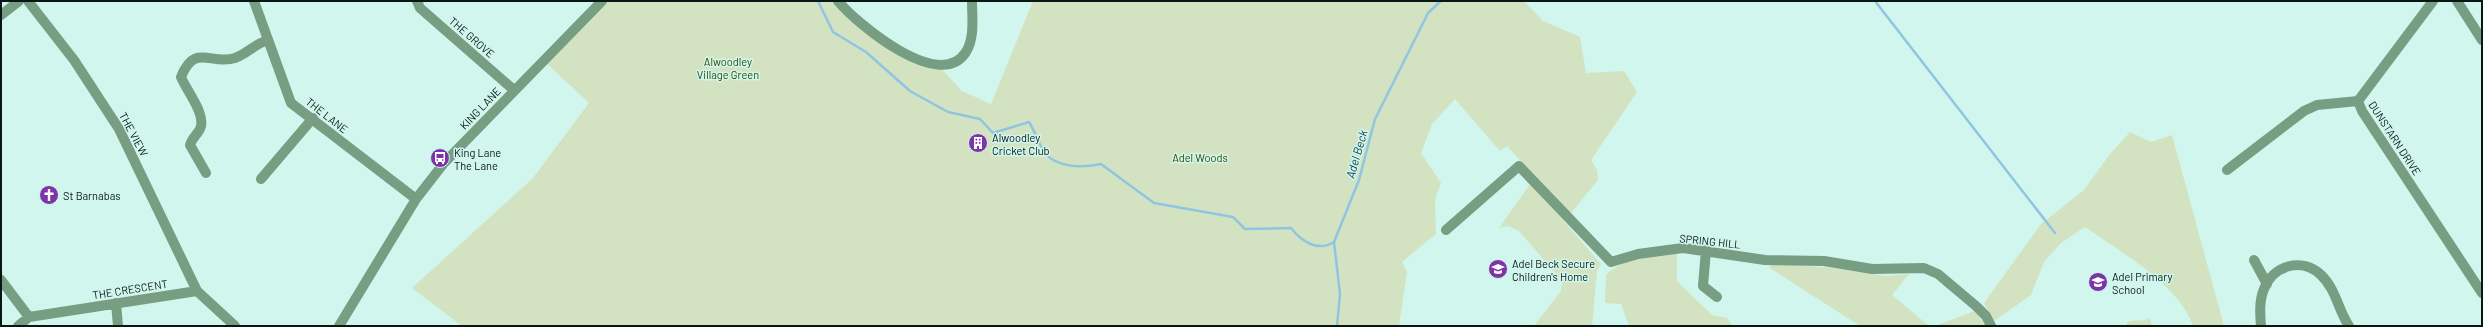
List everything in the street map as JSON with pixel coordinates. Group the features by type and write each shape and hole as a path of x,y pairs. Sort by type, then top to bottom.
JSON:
{"street":[{"path":"1,15 18,1"},
{"name":"THE VIEW","path":"28,1 74,60 119,129 197,291"},
{"name":"THE LANE","path":"254,1 291,102 416,199"},
{"name":"THE GROVE","path":"417,1 420,8 514,90"},
{"name":"KING LANE","path":"339,326 416,199 444,163 602,1"},
{"path":"838,1 850,14 889,44 918,60 939,66 957,62 965,52 971,39 972,1"},
{"name":"DUNSTARN DRIVE","path":"2433,1 2358,101 2362,111 2482,293"},
{"path":"2457,1 2482,40"},
{"path":"206,173 190,145 200,128 202,120 197,105 187,91 181,77 184,69 193,59 203,55 226,60 237,57 262,41 268,40"},
{"path":"2227,170 2304,111 2317,104 2358,101"},
{"path":"261,179 313,118"},
{"name":"SPRING HILL","path":"1446,230 1519,166 1611,262 1638,254 1677,248 1706,250 1765,260 1824,261 1872,269 1924,268 1938,274 1976,306 1986,316 1991,326"},
{"path":"1706,250 1703,286 1717,297"},
{"path":"2254,260 2267,284"},
{"path":"2261,326 2261,298 2267,284 2277,271 2286,266 2304,266 2314,269 2328,282 2349,326"},
{"path":"1,280 29,317 18,326"},
{"path":"197,291 235,326"},
{"name":"THE CRESCENT","path":"29,317 197,291"},
{"path":"116,303 118,326"}],"green space":[{"path":"607,1 838,1 889,44 939,66 962,91 991,104 1033,1 1524,1 1543,21 1580,37 1586,73 1624,71 1637,92 1591,160 1597,170 1598,180 1570,214 1507,146 1500,151 1455,99 1432,124 1421,153 1441,183 1435,200 1436,234 1402,262 1407,272 1399,326 462,326 412,288 533,178 589,103 544,61"},
{"path":"2130,132 2151,142 2172,135 2224,326 2193,326 2186,311 2175,296 2162,283 2130,258 2085,227 2061,243 2044,262 2031,295 1994,321 1984,303 2041,224 2084,190 2110,154"},
{"path":"1531,183 1601,264 1597,271 1592,326 1534,326 1561,291 1562,281 1519,231 1508,226 1499,228"},
{"path":"1677,252 1677,281 1712,315 1727,318 1733,326 1629,326 1621,304 1605,303 1606,275 1613,269 1639,258"},
{"path":"1770,263 1833,268 1885,276 1909,274 1892,295 1929,326 1860,326 1770,268"},
{"path":"1975,311 1985,326 1935,326"},
{"path":"2150,318 2152,326 2126,326 2127,322"}],"waterway":[{"path":"818,1 833,32 866,52 910,91 948,112 980,119 993,133 1029,122 1045,153 1056,162 1071,166 1101,164 1154,203 1233,217 1245,229 1291,228 1300,238 1316,246 1328,245 1334,242"},
{"name":"Adel Beck","path":"1337,326 1340,294 1334,242 1359,180 1375,119 1428,13 1441,1"},
{"path":"1875,1 2055,233"}],"place":[{"name":"Alwoodley Cricket Club","path":"978,143"},
{"name":"King Lane The Lane","path":"440,158"},
{"name":"St Barnabas","path":"49,195"},
{"name":"Adel Beck Secure Children's Home","path":"1498,269"},
{"name":"Adel Primary School","path":"2098,282"}],"park label":[{"name":"Alwoodley Village Green","path":"728,67"},
{"name":"Adel Woods","path":"1200,157"}]}
